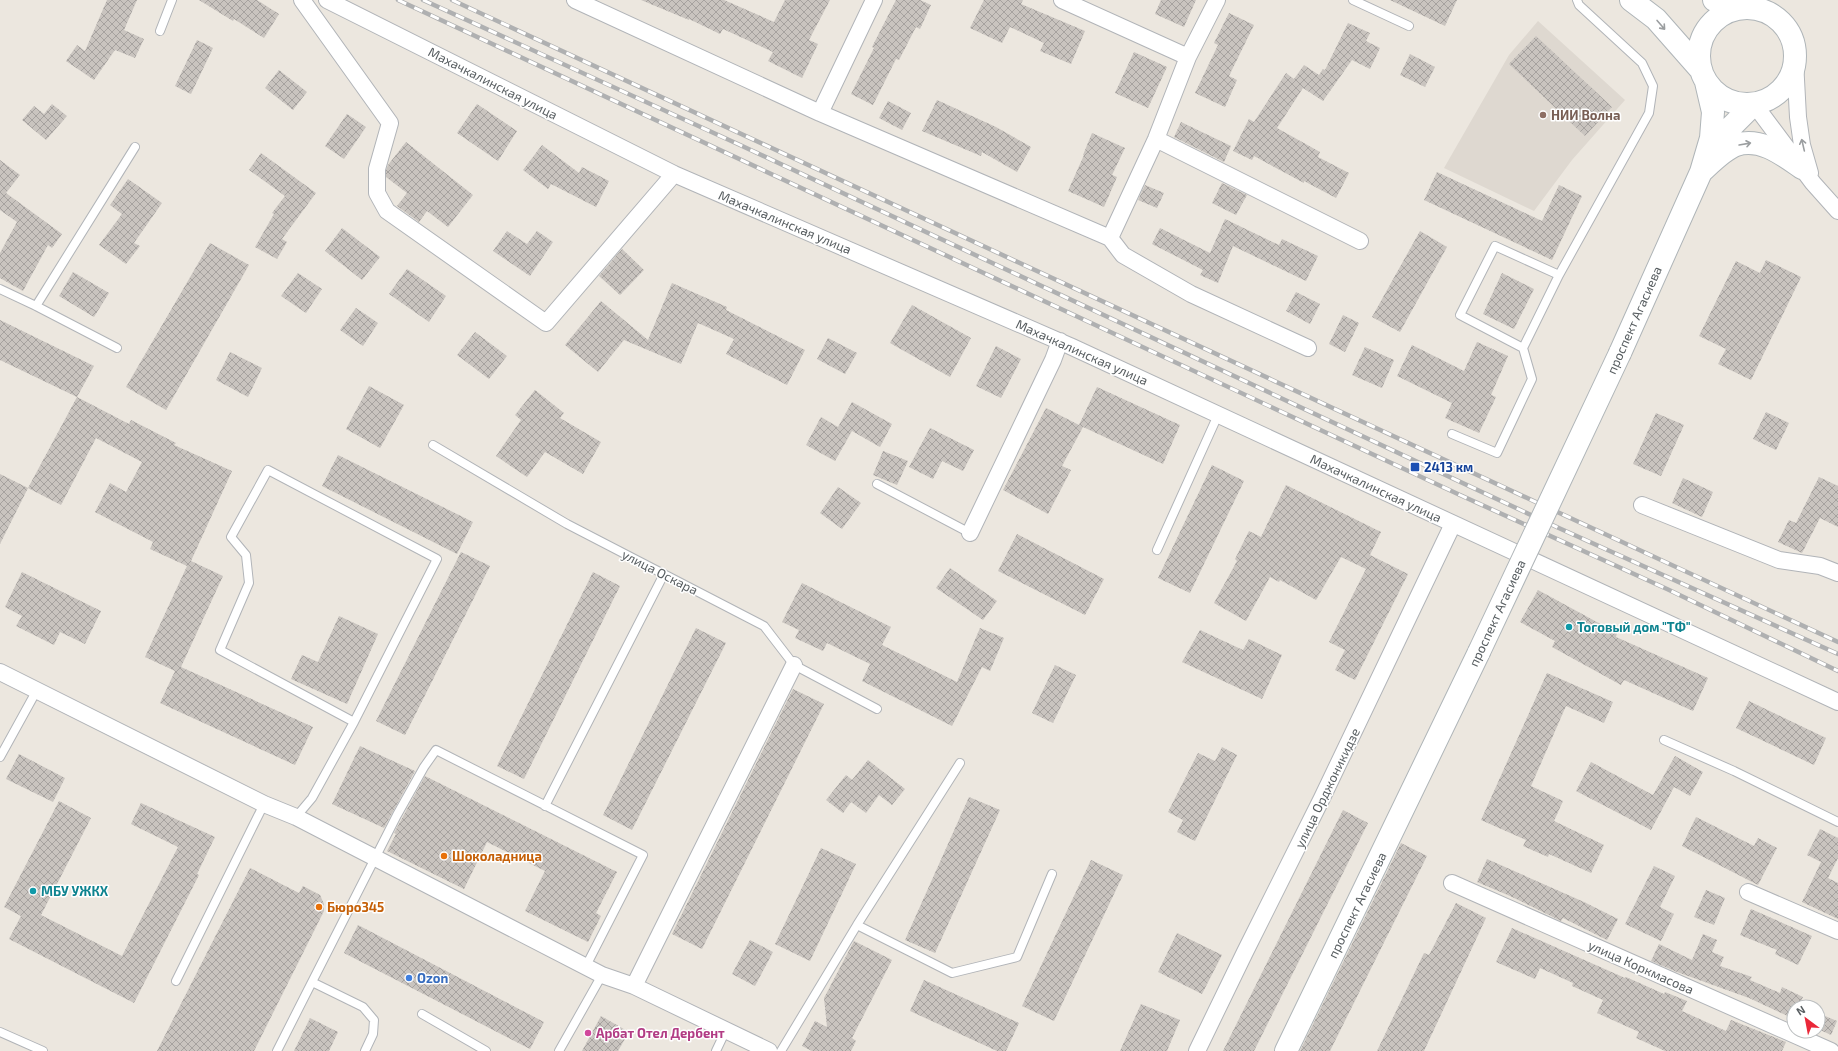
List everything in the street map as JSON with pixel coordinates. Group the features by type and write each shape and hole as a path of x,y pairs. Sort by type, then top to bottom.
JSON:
{"main road":[{"path":"1631,0 1656,18 1716,93 1729,101 1754,104 1773,96 1785,86 1795,62 1794,45 1787,30 1776,18 1762,10 1745,8 1714,0"},
{"path":"1703,75 1698,54 1701,40 1708,27 1718,17 1731,10 1745,8"},
{"name":"проспект Агасиева","path":"1286,1051 1479,652 1620,353 1701,172 1711,138 1713,112 1703,75"},
{"name":"проспект Агасиева","path":"1701,172 1726,132 1754,104"},
{"path":"1701,172 1723,153 1736,145 1751,142 1768,147 1807,175"}],"street":[{"path":"302,0 390,123 377,169 377,193 387,211 546,323 674,174"},
{"name":"Махачкалинская улица","path":"327,0 674,174 1060,341 1838,702"},
{"path":"575,0 820,113 1110,238 1123,255 1191,294 1308,348"},
{"path":"820,113 874,0"},
{"path":"1062,0 1188,57"},
{"path":"1110,238 1156,139 1188,57 1217,0"},
{"path":"1795,62 1798,117 1807,175"},
{"path":"1754,104 1807,175 1838,211"},
{"path":"1156,139 1360,241"},
{"path":"970,533 1053,360 1060,341"},
{"path":"1642,505 1779,560 1820,566 1838,573"},
{"name":"улица Орджоникидзе","path":"1198,1051 1245,952 1322,798 1453,524"},
{"path":"634,986 794,664"},
{"path":"0,672 264,804 296,817 375,859 602,974 634,986 769,1051"},
{"name":"улица Коркмасова","path":"1452,883 1831,1051"},
{"path":"1748,892 1838,932"}],"lane":[{"path":"160,31 172,0"},
{"path":"1352,0 1409,26"},
{"path":"1452,434 1497,453 1532,379 1523,348 1558,275 1648,113 1653,86 1642,63 1580,5 1577,0"},
{"path":"36,306 135,147"},
{"path":"1523,348 1460,316 1495,246 1558,275"},
{"path":"0,289 117,348"},
{"path":"1157,550 1218,415"},
{"name":"улица Оскара","path":"433,445 567,524 764,626 794,664 877,710"},
{"path":"296,817 312,798 354,722 437,559 268,470 231,537 246,555 249,583 220,650 354,722"},
{"path":"877,484 970,533"},
{"path":"545,806 664,574"},
{"path":"0,757 36,690"},
{"path":"1664,740 1734,771 1838,822"},
{"path":"277,1051 397,815 424,767 436,750 643,855 586,966"},
{"path":"781,1051 857,925 960,763"},
{"path":"176,981 264,804"},
{"path":"857,925 952,973 1017,957 1052,874"},
{"path":"558,1051 602,974"},
{"path":"312,982 363,1007 374,1020 373,1034 365,1051"},
{"path":"422,1014 486,1051"},
{"path":"716,1051 726,1030"},
{"path":"0,1032 43,1051"}],"shaded area":[{"name":"НИИ Волна","path":"1538,21 1625,100 1572,160 1534,211 1444,168 1509,55"}],"building":[{"path":"107,0 137,0 124,30 144,39 135,58 115,50 94,80 66,61 77,45 85,51"},
{"path":"199,0 257,0 279,14 264,38 234,19 233,21"},
{"path":"641,0 724,0 774,22 785,0 830,0 809,40 818,44 802,78 768,61 773,52 723,29 720,34 689,19"},
{"path":"896,0 920,0 931,5 920,29 916,27 899,60 896,59 873,105 851,94 874,48 872,47"},
{"path":"984,0 1023,0 1021,4 1085,31 1071,64 1040,51 1044,43 1010,27 1002,43 970,28"},
{"path":"1161,0 1196,0 1184,27 1155,14"},
{"path":"1390,0 1457,0 1445,26"},
{"path":"1229,13 1254,25 1229,76 1237,80 1225,107 1195,93 1218,45 1214,43"},
{"path":"1348,23 1370,33 1366,41 1380,48 1370,69 1352,60 1323,101 1303,88 1277,128 1320,152 1318,157 1349,173 1336,198 1304,181 1304,183 1254,156 1252,160 1233,151 1249,119 1254,122 1286,73 1294,79 1304,65 1319,75 1323,69 1325,70"},
{"path":"1536,36 1612,107 1585,136 1509,64"},
{"path":"197,40 213,48 191,94 175,86"},
{"path":"1134,52 1167,67 1148,108 1115,93"},
{"path":"1410,54 1435,67 1425,87 1400,75"},
{"path":"279,70 307,92 293,110 265,88"},
{"path":"937,100 996,127 1031,147 1017,172 982,152 981,156 922,131"},
{"path":"888,101 911,113 902,130 879,118"},
{"path":"52,104 67,116 46,140 22,120 34,106 44,114"},
{"path":"477,104 517,131 498,161 457,133"},
{"path":"347,114 366,127 344,159 325,146"},
{"path":"1181,122 1231,146 1224,162 1174,137"},
{"path":"1092,133 1125,148 1112,175 1117,177 1104,207 1068,191"},
{"path":"406,142 473,195 448,227 427,211 419,222 397,206 407,193 386,177 386,170 388,165"},
{"path":"542,145 579,173 582,167 609,181 596,207 551,184 548,189 523,170"},
{"path":"261,153 316,193 282,239 287,242 277,259 255,247 274,214 272,213 285,196 249,170"},
{"path":"0,160 20,175 6,193 62,234 52,248 48,245 23,291 0,278 0,253 17,222 0,210"},
{"path":"1437,172 1542,221 1559,185 1582,196 1552,260 1424,200"},
{"path":"128,179 162,203 134,243 140,246 126,264 99,245 122,214 110,205"},
{"path":"1222,183 1247,195 1236,215 1212,203"},
{"path":"1145,185 1164,193 1157,208 1138,200"},
{"path":"1225,219 1279,245 1282,239 1318,256 1306,281 1233,246 1218,283 1200,275 1203,270 1152,244 1160,228 1210,253"},
{"path":"342,228 380,257 362,280 325,251"},
{"path":"507,231 527,244 537,231 553,242 530,276 493,251"},
{"path":"1420,231 1447,247 1400,332 1372,317"},
{"path":"210,243 249,265 166,410 126,387"},
{"path":"622,249 644,270 620,295 599,276"},
{"path":"1766,260 1801,277 1751,380 1718,364 1726,349 1699,336 1736,261 1760,273"},
{"path":"407,269 446,296 429,322 389,294"},
{"path":"73,272 109,293 94,317 59,296"},
{"path":"298,273 322,289 306,313 281,296"},
{"path":"1502,273 1534,289 1514,329 1483,314"},
{"path":"672,283 727,307 726,310 805,350 787,385 726,354 734,339 698,323 681,364 624,340 598,372 565,345 601,301 648,340"},
{"path":"1296,292 1320,304 1310,324 1286,311"},
{"path":"912,305 971,338 950,377 890,343"},
{"path":"356,308 378,323 363,346 340,330"},
{"path":"1343,315 1359,323 1345,352 1329,344"},
{"path":"0,320 94,366 77,397 0,360"},
{"path":"475,332 507,356 489,379 457,355"},
{"path":"828,338 857,353 845,374 817,359"},
{"path":"1477,342 1508,356 1491,395 1496,397 1479,433 1445,418 1452,403 1397,376 1412,345 1464,371"},
{"path":"996,346 1021,359 1001,398 976,386"},
{"path":"1365,347 1394,360 1382,388 1352,375"},
{"path":"230,352 262,368 248,397 216,380"},
{"path":"369,386 404,405 380,448 346,429"},
{"path":"1097,387 1180,425 1163,464 1083,427 1062,466 1071,470 1048,514 1003,490 1046,408 1079,425"},
{"path":"535,390 564,413 560,418 601,442 583,474 545,452 527,477 496,456 521,420 515,415"},
{"path":"77,397 129,424 131,420 176,443 174,445 232,471 191,561 223,576 181,667 313,727 295,765 160,703 175,671 145,657 187,566 150,549 153,542 95,512 110,483 126,492 142,462 96,438 61,505 28,488"},
{"path":"852,402 892,424 880,447 852,431 835,461 806,445 821,417 838,427"},
{"path":"1766,412 1789,423 1776,450 1753,439"},
{"path":"1656,413 1684,425 1661,476 1633,464"},
{"path":"930,428 974,450 963,471 942,461 933,479 909,467"},
{"path":"883,451 908,461 897,485 873,475"},
{"path":"338,455 473,522 457,554 322,486"},
{"path":"1212,465 1244,481 1190,593 1158,578"},
{"path":"0,474 28,488 0,544"},
{"path":"1819,477 1838,486 1838,527 1820,518 1802,553 1778,542 1789,520 1796,523"},
{"path":"1683,478 1713,492 1702,517 1672,503"},
{"path":"1286,485 1381,532 1370,555 1408,574 1355,680 1335,670 1345,650 1329,642 1366,569 1341,557 1316,600 1280,580 1279,582 1270,577 1246,621 1214,603 1237,561 1235,559 1249,531 1261,537"},
{"path":"838,487 861,503 842,529 820,513"},
{"path":"1017,534 1104,579 1085,615 998,571"},
{"path":"461,552 490,566 405,735 376,721"},
{"path":"950,568 997,601 983,620 936,588"},
{"path":"22,572 101,611 85,644 60,632 54,645 16,626 22,616 5,607"},
{"path":"593,572 620,586 524,779 497,766"},
{"path":"802,583 891,627 882,645 957,682 980,628 1004,638 990,671 982,667 952,726 862,681 870,664 827,643 823,651 795,638 799,630 782,622"},
{"path":"1538,590 1617,633 1616,637 1708,678 1693,711 1624,680 1621,685 1552,647 1555,641 1520,622"},
{"path":"339,616 378,634 347,704 291,679 302,655 318,662"},
{"path":"696,628 726,643 632,830 603,815"},
{"path":"1200,630 1243,650 1249,639 1282,655 1262,699 1182,662"},
{"path":"1055,665 1076,675 1053,723 1032,713"},
{"path":"1547,673 1613,702 1604,723 1566,706 1531,786 1563,801 1554,821 1604,845 1591,873 1549,854 1548,857 1523,846 1526,840 1481,820"},
{"path":"793,689 824,704 702,949 672,934"},
{"path":"1749,701 1826,738 1814,765 1736,728"},
{"path":"360,746 415,771 384,828 332,804"},
{"path":"1222,747 1237,755 1195,841 1177,832 1183,820 1168,812 1198,753 1215,761"},
{"path":"19,754 65,778 53,802 6,779"},
{"path":"1675,756 1703,772 1690,796 1674,787 1651,830 1576,791 1591,762 1653,795"},
{"path":"868,760 905,789 892,805 879,795 866,813 851,802 843,813 826,800 846,775 852,780"},
{"path":"425,776 617,872 596,913 601,916 588,942 525,911 545,871 487,842 464,889 387,851 396,834 394,833"},
{"path":"969,797 1000,810 935,953 905,940"},
{"name":"МБУ УЖКХ","path":"59,801 91,818 41,915 122,956 178,847 131,824 141,803 215,837 197,874 199,875 134,1003 9,939 21,916 4,907"},
{"path":"1343,810 1368,823 1254,1051 1223,1051"},
{"path":"1696,817 1754,846 1758,838 1777,848 1758,885 1682,846"},
{"path":"1820,829 1838,838 1838,858 1828,878 1838,883 1838,919 1802,902 1821,862 1807,855"},
{"path":"1401,843 1427,856 1330,1051 1300,1051"},
{"path":"821,848 856,864 810,961 775,944"},
{"path":"1487,859 1584,902 1618,919 1607,940 1563,918 1561,921 1477,882"},
{"path":"1091,860 1123,875 1054,1021 1022,1006"},
{"path":"1654,866 1675,876 1660,907 1674,914 1661,941 1625,924"},
{"path":"250,868 299,893 303,886 320,895 324,904 324,911 254,1051 157,1051"},
{"path":"1706,890 1725,898 1714,925 1694,917"},
{"path":"1456,903 1486,918 1424,1051 1377,1051 1424,953 1429,955"},
{"path":"1751,909 1812,936 1798,965 1775,954 1777,950 1740,935"},
{"path":"358,925 544,1022 530,1049 344,953"},
{"path":"1512,928 1625,978 1626,977 1664,994 1665,992 1687,1001 1682,1011 1726,1031 1731,1020 1786,1042 1782,1051 1665,1051 1636,1038 1639,1032 1597,1013 1603,1000 1572,986 1573,983 1540,968 1535,979 1496,962"},
{"path":"1177,933 1222,955 1202,994 1158,972"},
{"path":"1703,934 1717,940 1712,952 1724,957 1720,966 1752,977 1750,980 1780,993 1782,987 1803,997 1802,999 1786,999 1786,1015 1749,998 1651,961 1659,944 1692,960"},
{"path":"750,940 773,952 755,986 732,974"},
{"path":"854,941 892,960 852,1038 856,1041 851,1051 812,1051 802,1046 815,1021 827,1027 824,998"},
{"path":"924,980 1019,1023 1006,1051 997,1051 910,1011"},
{"path":"1141,1004 1180,1020 1167,1051 1120,1051"},
{"path":"601,1016 629,1032 618,1051 582,1051"},
{"path":"1826,1016 1837,1021 1831,1035 1826,1033"},
{"path":"310,1018 338,1032 329,1051 294,1051"}],"railway":[{"path":"398,0 1460,495 1667,589 1838,671"},
{"path":"423,0 740,145 1561,529 1838,654"},
{"path":"452,0 1838,642"}],"place":[{"name":"НИИ Волна","path":"1543,115"},
{"name":"2413 км","path":"1415,467"},
{"name":"Тоговый дом \"ТФ\"","path":"1569,627"},
{"name":"Шоколадница","path":"444,856"},
{"name":"МБУ УЖКХ","path":"33,891"},
{"name":"Бюро345","path":"319,907"},
{"name":"Ozon","path":"409,978"},
{"name":"Арбат Отел Дербент","path":"588,1033"}]}
